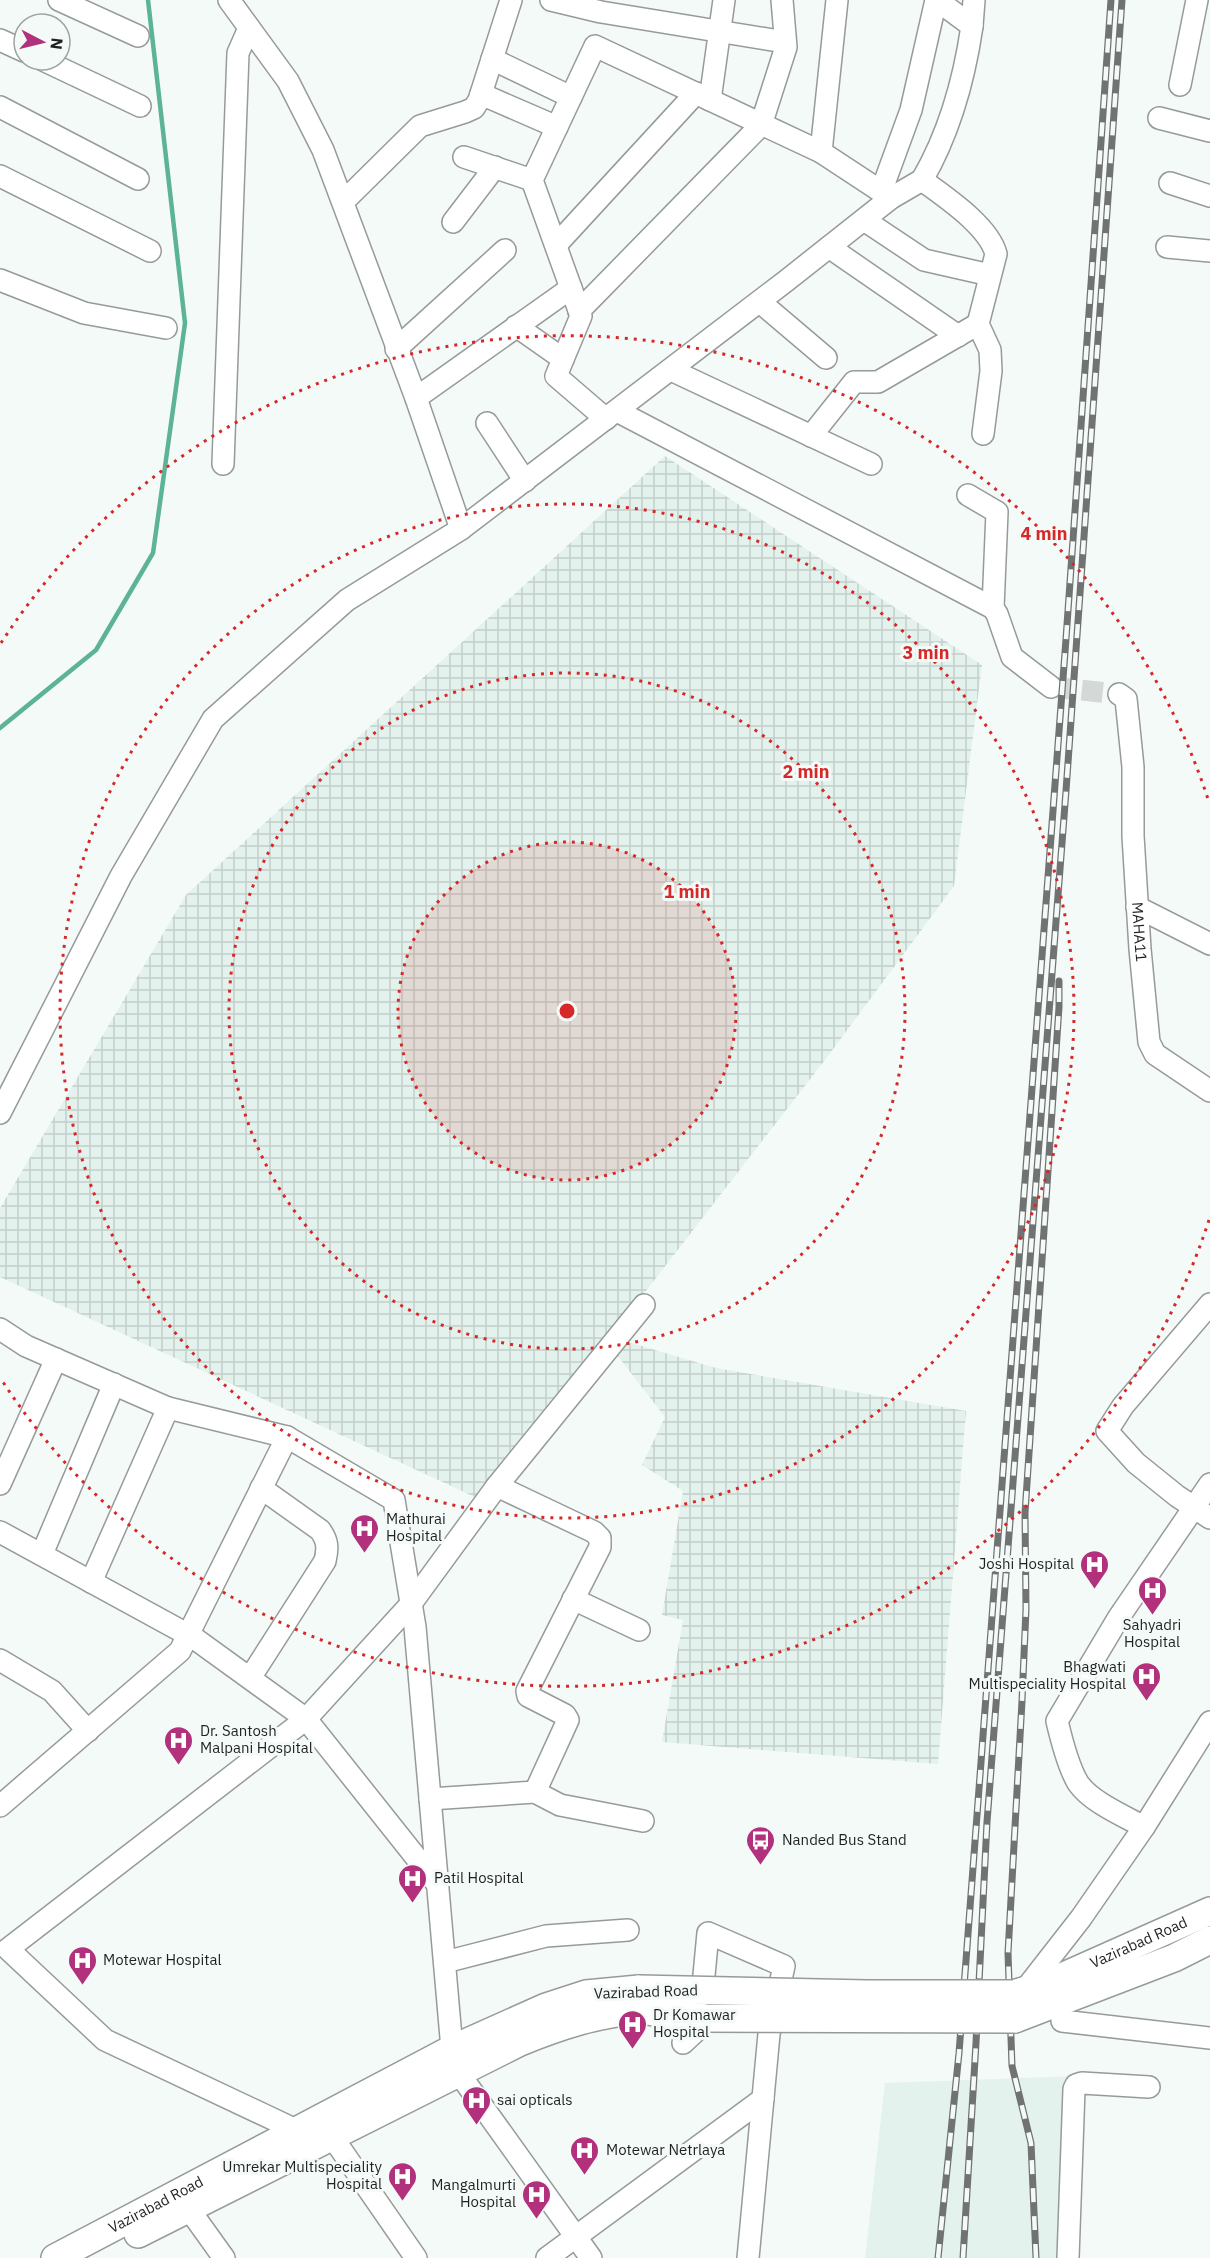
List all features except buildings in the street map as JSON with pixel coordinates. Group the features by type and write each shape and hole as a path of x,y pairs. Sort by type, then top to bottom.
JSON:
{"main road":[{"name":"Vazirabad Road","path":"1017,2001 1046,1983 1210,1911"},
{"name":"Vazirabad Road","path":"91,2258 296,2130 386,2097 546,2007 586,1994 639,2000 706,2018 1017,2001 1174,1958 1210,1940"},
{"name":"Vazirabad Road","path":"55,2258 333,2138 386,2097"}],"street":[{"path":"59,0 138,36"},
{"path":"229,0 288,81 306,115 344,201 396,349 416,398 461,530"},
{"path":"551,0 602,6 719,33 785,42"},
{"path":"556,245 703,97 719,33 724,0"},
{"path":"579,311 761,124 786,47 782,0"},
{"path":"821,153 837,0"},
{"path":"0,1113 121,876 213,719 347,600 461,530 864,220 886,195 911,111 937,0 972,26"},
{"path":"886,195 922,180 934,160 959,94 972,26 974,0"},
{"path":"1180,85 1197,0"},
{"path":"344,201 420,126 474,108 481,94 508,1"},
{"path":"602,6 595,46 532,180 581,316 556,376 612,415 993,608 1012,657 1051,687"},
{"path":"223,464 238,53 249,28"},
{"path":"595,46 821,153 886,195"},
{"path":"492,59 571,97"},
{"path":"68,72 140,106"},
{"path":"481,94 557,127"},
{"path":"0,107 138,179"},
{"path":"1159,118 1210,131"},
{"path":"464,157 532,180"},
{"path":"453,222 495,167"},
{"path":"0,176 150,251"},
{"path":"922,180 966,215 993,242 996,254 978,324 990,350 991,371 983,434"},
{"path":"1170,183 1210,196"},
{"path":"864,220 924,260 990,275"},
{"path":"829,247 958,336"},
{"path":"1167,247 1210,251"},
{"path":"396,349 505,250"},
{"path":"0,280 84,313 166,328"},
{"path":"416,398 571,288"},
{"path":"760,302 826,358"},
{"path":"811,436 854,382 878,382 978,324"},
{"path":"516,326 563,359"},
{"path":"671,370 871,464"},
{"path":"487,423 525,481"},
{"path":"968,495 997,512 993,608"},
{"name":"MAHA11","path":"1119,694 1126,699 1131,739 1137,907 1151,1049 1210,1091"},
{"path":"1137,907 1210,944"},
{"path":"1202,1513 1136,1463 1107,1431 1123,1406 1210,1304"},
{"path":"296,2130 105,2040 4,1942 306,1719 410,1605 497,1486 644,1305"},
{"path":"0,1329 26,1346 168,1408 287,1437 394,1500 415,1627 455,2060 575,2238 591,2258"},
{"path":"0,1484 56,1359"},
{"path":"42,1554 114,1384"},
{"path":"92,1582 168,1408"},
{"path":"0,1806 180,1651 287,1437"},
{"path":"1144,1827 1100,1803 1078,1783 1062,1743 1057,1721 1119,1617 1202,1513 1210,1484"},
{"path":"497,1486 600,1538 600,1547 526,1691 528,1696 565,1715 568,1720 535,1792"},
{"path":"250,1678 325,1561 328,1549 321,1530 261,1488"},
{"path":"0,1532 187,1634 306,1719 438,1885"},
{"path":"573,1599 639,1630"},
{"path":"0,1660 52,1690 88,1731"},
{"path":"1017,2001 1081,1918 1144,1827 1210,1722"},
{"path":"430,1799 535,1792 560,1805 643,1821"},
{"path":"445,1962 546,1936 628,1930"},
{"path":"683,2043 699,2028 708,1933 784,1966 769,2034 748,2258"},
{"path":"1062,2022 1210,2038"},
{"path":"1068,2258 1074,2089 1076,2085 1082,2083 1149,2087"},
{"path":"547,2258 763,2099"},
{"path":"333,2138 416,2258"},
{"path":"183,2201 224,2258"}],"shaded area":[{"path":"665,456 982,665 954,886 828,1056 639,1300 477,1498 0,1277 0,1208 186,895"},
{"path":"628,1342 716,1368 966,1411 938,1764 662,1742 683,1620 662,1615 683,1491 642,1465 665,1417 617,1355"},
{"path":"1076,2076 1065,2258 865,2258 885,2083"}],"waterway":[{"path":"0,728 96,650 153,553 185,323 148,0"}],"tunnel":[{"path":"1051,687 1119,694"}],"railway":[{"path":"938,2258 959,2053 1066,639 1111,0"},
{"path":"963,2258 987,1822 1066,791 1122,0"},
{"path":"1036,2258 1031,2143 1012,2066 1008,1953 1026,1609 1025,1513 1059,981"}],"place":[{"name":"Mathurai Hospital","path":"365,1554"},
{"name":"Joshi Hospital","path":"1095,1590"},
{"name":"Sahyadri Hospital","path":"1152,1616"},
{"name":"Bhagwati Multispeciality Hospital","path":"1147,1702"},
{"name":"Dr. Santosh Malpani Hospital","path":"179,1766"},
{"name":"Nanded Bus Stand","path":"761,1866"},
{"name":"Patil Hospital","path":"413,1904"},
{"name":"Motewar Hospital","path":"82,1986"},
{"name":"Dr Komawar Hospital","path":"632,2050"},
{"name":"sai opticals","path":"476,2126"},
{"name":"Motewar Netrlaya","path":"585,2176"},
{"name":"Umrekar Multispeciality Hospital","path":"403,2202"},
{"name":"Mangalmurti Hospital","path":"537,2220"}]}
